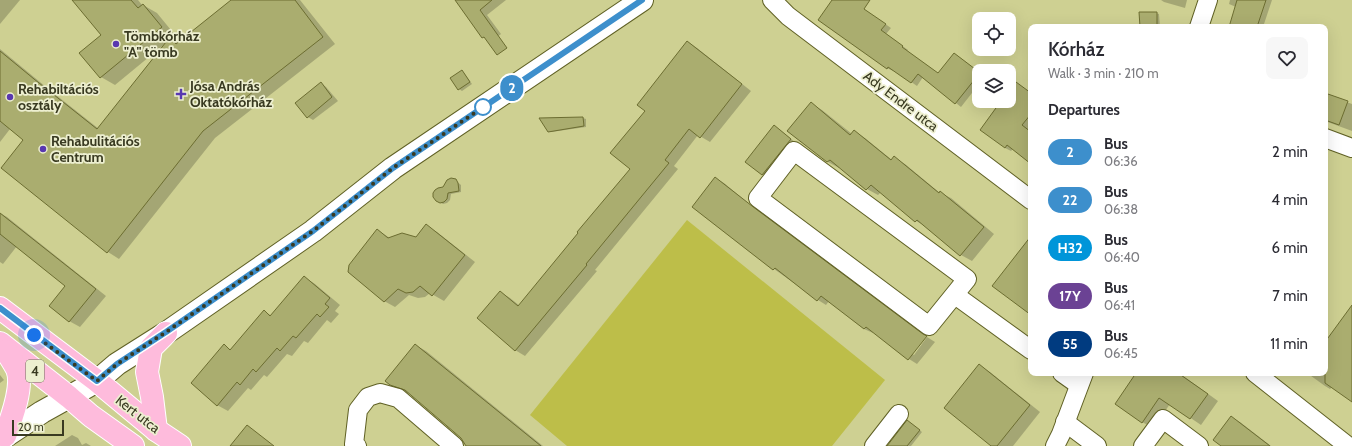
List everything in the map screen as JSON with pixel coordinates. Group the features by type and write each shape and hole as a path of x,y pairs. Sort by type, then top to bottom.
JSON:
{"main road":[{"path":"2,438 42,412 97,381 117,364 313,231 393,168 642,0"},
{"name":"4","path":"0,308 97,381"},
{"path":"156,430 147,372 151,348 166,332"},
{"path":"1,344 18,371 17,397 14,410 2,438"},
{"name":"4","path":"1,344 69,397"},
{"name":"Kert utca","path":"97,381 156,430 180,446"},
{"name":"Kert utca","path":"69,397 91,416 133,446"}],"street":[{"name":"Ady Endre utca","path":"772,0 794,20 1028,198"},
{"path":"1200,24 1208,0"},
{"path":"1328,139 1352,148"},
{"path":"794,151 967,279 955,295 930,326 758,198 794,151"},
{"path":"955,295 1028,348"},
{"path":"1055,446 1082,379 1072,376"},
{"path":"1259,376 1348,446"},
{"path":"357,446 354,444 358,410 368,397 380,393 398,398 454,446"},
{"path":"874,446 899,414"},
{"path":"1143,446 1163,419 1199,446"},
{"path":"1065,422 1097,446"}],"shaded area":[{"path":"687,220 885,380 832,446 567,446 530,415"}],"building":[{"name":"Tömbkórház \"A\" tömb","path":"72,0 131,0 138,8 143,4 162,27 100,78 79,53 101,35"},
{"path":"231,0 295,0 323,37 203,131 107,253 1,168 23,140 0,121 0,51 97,129 170,37 176,44"},
{"path":"455,0 492,0 480,10 507,48 497,55 484,37 482,38"},
{"path":"832,0 870,0 864,9 886,24 881,30 938,73 954,53 972,67 972,83 955,104 918,74 911,83 888,67 887,69 818,20"},
{"path":"1237,0 1266,0 1258,24 1230,24"},
{"path":"1139,12 1157,12 1157,24 1140,24"},
{"path":"687,41 742,84 700,138 689,129 665,160 669,163 586,264 587,265 515,351 477,318 500,291 518,306 630,169 610,153 645,111 637,105"},
{"path":"462,70 470,82 458,90 450,78"},
{"path":"321,82 332,97 307,118 295,103"},
{"path":"1016,82 1028,91 1028,118 1022,125 1028,130 1028,162 1007,145 1005,148 980,130 996,108 1016,108"},
{"path":"1328,94 1348,101 1339,125 1328,121"},
{"path":"811,102 850,135 854,130 891,160 894,156 984,227 960,256 917,220 915,222 871,185 866,190 830,160 827,162 787,131"},
{"path":"583,117 584,126 548,132 539,118"},
{"path":"774,125 791,139 762,175 745,162"},
{"path":"715,177 927,336 908,360 866,327 864,329 821,296 817,301 775,268 773,270 692,207"},
{"path":"451,178 456,179 459,191 448,193 447,199 444,202 440,203 436,201 433,197 433,193 438,188 443,187 447,180"},
{"path":"0,213 96,289 69,322 49,306 65,286 0,234"},
{"path":"426,224 465,255 432,296 420,286 413,292 406,293 398,289 384,302 348,272 349,265 377,229 388,238 402,233 416,237"},
{"path":"1028,240 1028,313 992,286"},
{"path":"304,276 330,298 325,304 329,307 320,317 317,314 296,338 293,336 280,351 277,348 256,372 253,369 240,385 237,382 217,406 191,383 224,344 230,350 264,310 270,316"},
{"path":"1352,305 1352,402 1325,383 1325,376 1328,376 1328,338"},
{"path":"415,344 541,446 466,446 461,438 405,390 390,385 385,381"},
{"path":"979,364 1030,405 997,446 991,446 944,408"},
{"path":"1134,376 1182,376 1208,394 1190,419 1159,398 1142,423 1115,404"},
{"path":"1231,416 1270,446 1221,446 1213,440"},
{"path":"907,420 920,430 907,446 887,446"},
{"path":"247,425 274,446 230,446"}],"bus line":[{"name":"2","path":"0,308 97,381 117,364 313,231 393,168 642,0"}],"place":[{"name":"Tömbkórház \"A\" tömb","path":"116,44"},
{"name":"Jósa András Oktatókórház","path":"181,94"},
{"name":"Rehabiltációs osztály","path":"10,97"},
{"name":"Rehabulitációs Centrum","path":"43,149"}],"route":[{"path":"34,335 97,381 117,364 313,231 393,168 485,106 483,107"}]}
